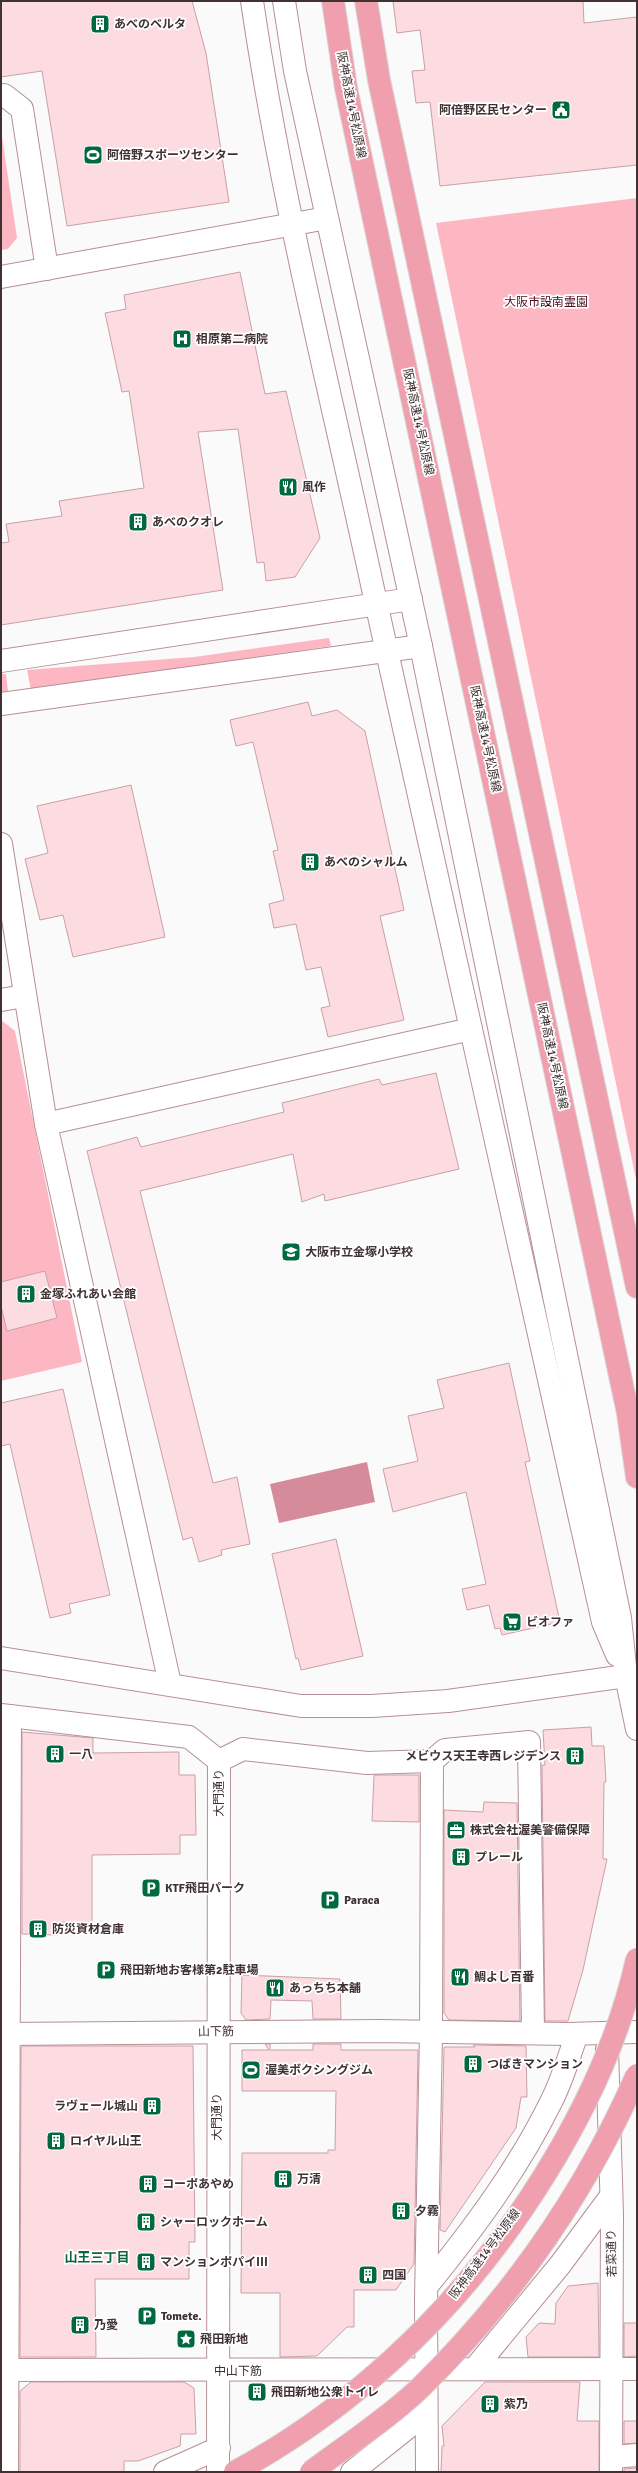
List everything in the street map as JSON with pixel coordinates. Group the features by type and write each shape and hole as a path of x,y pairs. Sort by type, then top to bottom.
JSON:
{"highway":[{"name":"阪神高速14号松原線","path":"333,1 346,88 628,1413 637,1477"},
{"path":"366,1 379,80 637,1287"},
{"name":"阪神高速14号松原線","path":"235,2472 277,2449 332,2410 393,2359 455,2295 502,2236 547,2170 591,2092 617,2027 637,1959"},
{"path":"311,2472 418,2390 486,2318 533,2259 576,2193 622,2108 637,2075"}],"street":[{"path":"252,1 263,77 293,224 603,1622 632,1677"},
{"path":"284,1 295,71 421,646 620,1618 632,1677 637,1729"},
{"path":"1,96 4,95 22,109 46,269"},
{"path":"1,277 327,218"},
{"path":"1,661 377,606 411,599"},
{"path":"1,704 387,652 421,646"},
{"path":"1,844 24,996 46,1124 170,1684"},
{"path":"1,1000 24,996"},
{"path":"46,1124 471,1029"},
{"path":"1,1658 301,1706 372,1706 448,1701 632,1677"},
{"path":"7,2472 4,2370 5,1715 189,1737 219,1761 243,1749 367,1763 432,1761 445,1750 529,1742 533,2032"},
{"name":"大門通り","path":"218,2472 219,1761"},
{"path":"427,2472 426,2286 431,2033 432,1761"},
{"name":"山下筋","path":"5,2034 218,2032 533,2032 577,2034 637,2032"},
{"name":"若菜通り","path":"606,2033 611,2196 613,2369 612,2464"},
{"path":"426,2286 465,2238 514,2170 552,2101 577,2034"},
{"path":"475,2368 560,2265 611,2196"},
{"name":"中山下筋","path":"4,2370 475,2368 637,2369"},
{"path":"352,2472 426,2413"},
{"path":"165,2472 219,2448"},
{"path":"612,2464 637,2455"}],"green space":[{"path":"1,130 17,238 8,249 1,250"},
{"name":"大阪市設南霊園","path":"637,198 637,1184 436,223"},
{"path":"329,638 331,646 31,690 27,670 194,657"},
{"path":"1,674 6,674 8,691 1,692"},
{"path":"1,1020 15,1031 82,1362 1,1381"}],"shaded area":[{"path":"367,1462 375,1502 279,1523 270,1484"}],"building":[{"path":"1,1 192,1 206,53 229,202 67,226 42,71 1,77"},
{"path":"393,1 583,1 584,23 637,17 637,165 440,186 430,102 416,103 412,71 425,70 420,30 397,33"},
{"path":"240,272 265,394 286,391 320,538 295,577 266,581 264,562 257,563 238,429 198,432 223,590 1,625 1,543 9,542 6,524 62,516 59,501 144,488 129,391 122,392 105,313 126,309 124,295"},
{"name":"あべのシャルム","path":"308,702 312,716 337,710 365,731 404,910 380,916 404,1020 328,1037 321,1008 330,1006 321,967 306,970 296,924 274,928 269,904 284,900 273,851 278,850 253,742 236,746 230,720"},
{"path":"131,785 165,937 73,957 63,915 40,920 25,859 48,853 37,806"},
{"path":"436,1073 459,1169 325,1201 324,1194 302,1202 293,1154 140,1191 213,1483 237,1477 250,1544 221,1550 222,1555 199,1562 192,1537 183,1540 87,1151 137,1137 141,1147 284,1112 282,1103 379,1079 382,1085"},
{"name":"金塚ふれあい会館","path":"45,1271 57,1318 7,1331 1,1306 1,1282"},
{"path":"509,1363 530,1461 525,1462 560,1622 502,1635 500,1628 495,1629 489,1605 467,1610 462,1589 486,1584 466,1492 393,1512 383,1469 418,1461 408,1416 444,1408 437,1380"},
{"path":"63,1389 110,1595 69,1604 71,1613 50,1618 10,1444 1,1446 1,1403"},
{"path":"336,1539 363,1656 301,1670 298,1658 296,1659 272,1554"},
{"path":"591,1727 592,1746 604,1746 606,1782 604,1782 603,1859 607,1859 583,1970 568,2021 545,2021 542,1765 545,1765 543,1730"},
{"path":"22,1732 93,1738 93,1753 179,1752 179,1775 195,1775 196,1835 180,1835 180,1854 92,1855 92,1923 57,1922 56,1935 22,1934"},
{"path":"374,1775 419,1775 419,1822 372,1821"},
{"path":"484,1802 517,1803 520,2021 449,2020 444,2013 444,1810 483,1812"},
{"name":"あっちち本舗","path":"242,1975 340,1979 341,2019 313,2019 312,2001 271,2000 270,2019 246,2020 241,2013"},
{"path":"265,2044 270,2044 270,2050 313,2050 313,2044 341,2044 341,2050 418,2050 414,2264 396,2290 354,2290 354,2327 347,2327 317,2356 280,2357 280,2293 241,2293 242,2153 328,2153 328,2150 335,2150 336,2091 242,2091 242,2050 269,2050"},
{"path":"473,2045 526,2046 527,2097 521,2097 516,2128 445,2232 440,2230 444,2047 475,2047"},
{"path":"23,2046 193,2046 195,2242 189,2242 189,2279 95,2279 96,2357 20,2357 21,2048"},
{"path":"598,2283 599,2357 528,2357 526,2337 539,2323 555,2324 556,2303 568,2286"},
{"path":"624,2323 637,2323 637,2356 624,2357"},
{"path":"31,2382 184,2382 194,2388 196,2434 181,2434 180,2446 138,2461 124,2461 124,2472 20,2472 20,2391"},
{"path":"485,2382 580,2382 577,2421 599,2421 599,2472 441,2472 442,2446 444,2446 442,2426"},
{"path":"624,2421 637,2421 637,2443 624,2444"},
{"path":"637,2468 637,2472 624,2472 624,2469"}],"place":[{"name":"あべのベルタ","path":"100,24"},
{"name":"阿倍野区民センター","path":"561,110"},
{"name":"阿倍野スポーツセンター","path":"93,155"},
{"name":"相原第二病院","path":"182,339"},
{"name":"風作","path":"288,487"},
{"name":"あべのクオレ","path":"138,522"},
{"name":"あべのシャルム","path":"310,862"},
{"name":"大阪市立金塚小学校","path":"291,1252"},
{"name":"金塚ふれあい会館","path":"26,1294"},
{"name":"ビオファ","path":"512,1622"},
{"name":"一八","path":"55,1754"},
{"name":"メビウス天王寺西レジデンス","path":"575,1756"},
{"name":"株式会社渥美警備保障","path":"456,1830"},
{"name":"プレール","path":"461,1857"},
{"name":"KTF飛田パーク","path":"151,1888"},
{"name":"Paraca","path":"330,1900"},
{"name":"防災資材倉庫","path":"38,1929"},
{"name":"飛田新地お客様第2駐車場","path":"106,1970"},
{"name":"鯛よし百番","path":"460,1977"},
{"name":"あっちち本舗","path":"275,1988"},
{"name":"つばきマンション","path":"473,2064"},
{"name":"渥美ボクシングジム","path":"251,2070"},
{"name":"ラヴェール城山","path":"152,2106"},
{"name":"ロイヤル山王","path":"56,2141"},
{"name":"万清","path":"283,2179"},
{"name":"コーポあやめ","path":"148,2184"},
{"name":"夕霧","path":"401,2211"},
{"name":"シャーロックホーム","path":"146,2222"},
{"name":"マンションポパイⅢ","path":"146,2262"},
{"name":"四国","path":"368,2275"},
{"name":"Tomete.","path":"147,2316"},
{"name":"乃愛","path":"80,2325"},
{"name":"飛田新地","path":"186,2339"},
{"name":"飛田新地公衆トイレ","path":"257,2392"},
{"name":"紫乃","path":"490,2404"}],"district":[{"name":"山王三丁目","path":"97,2258"}]}
